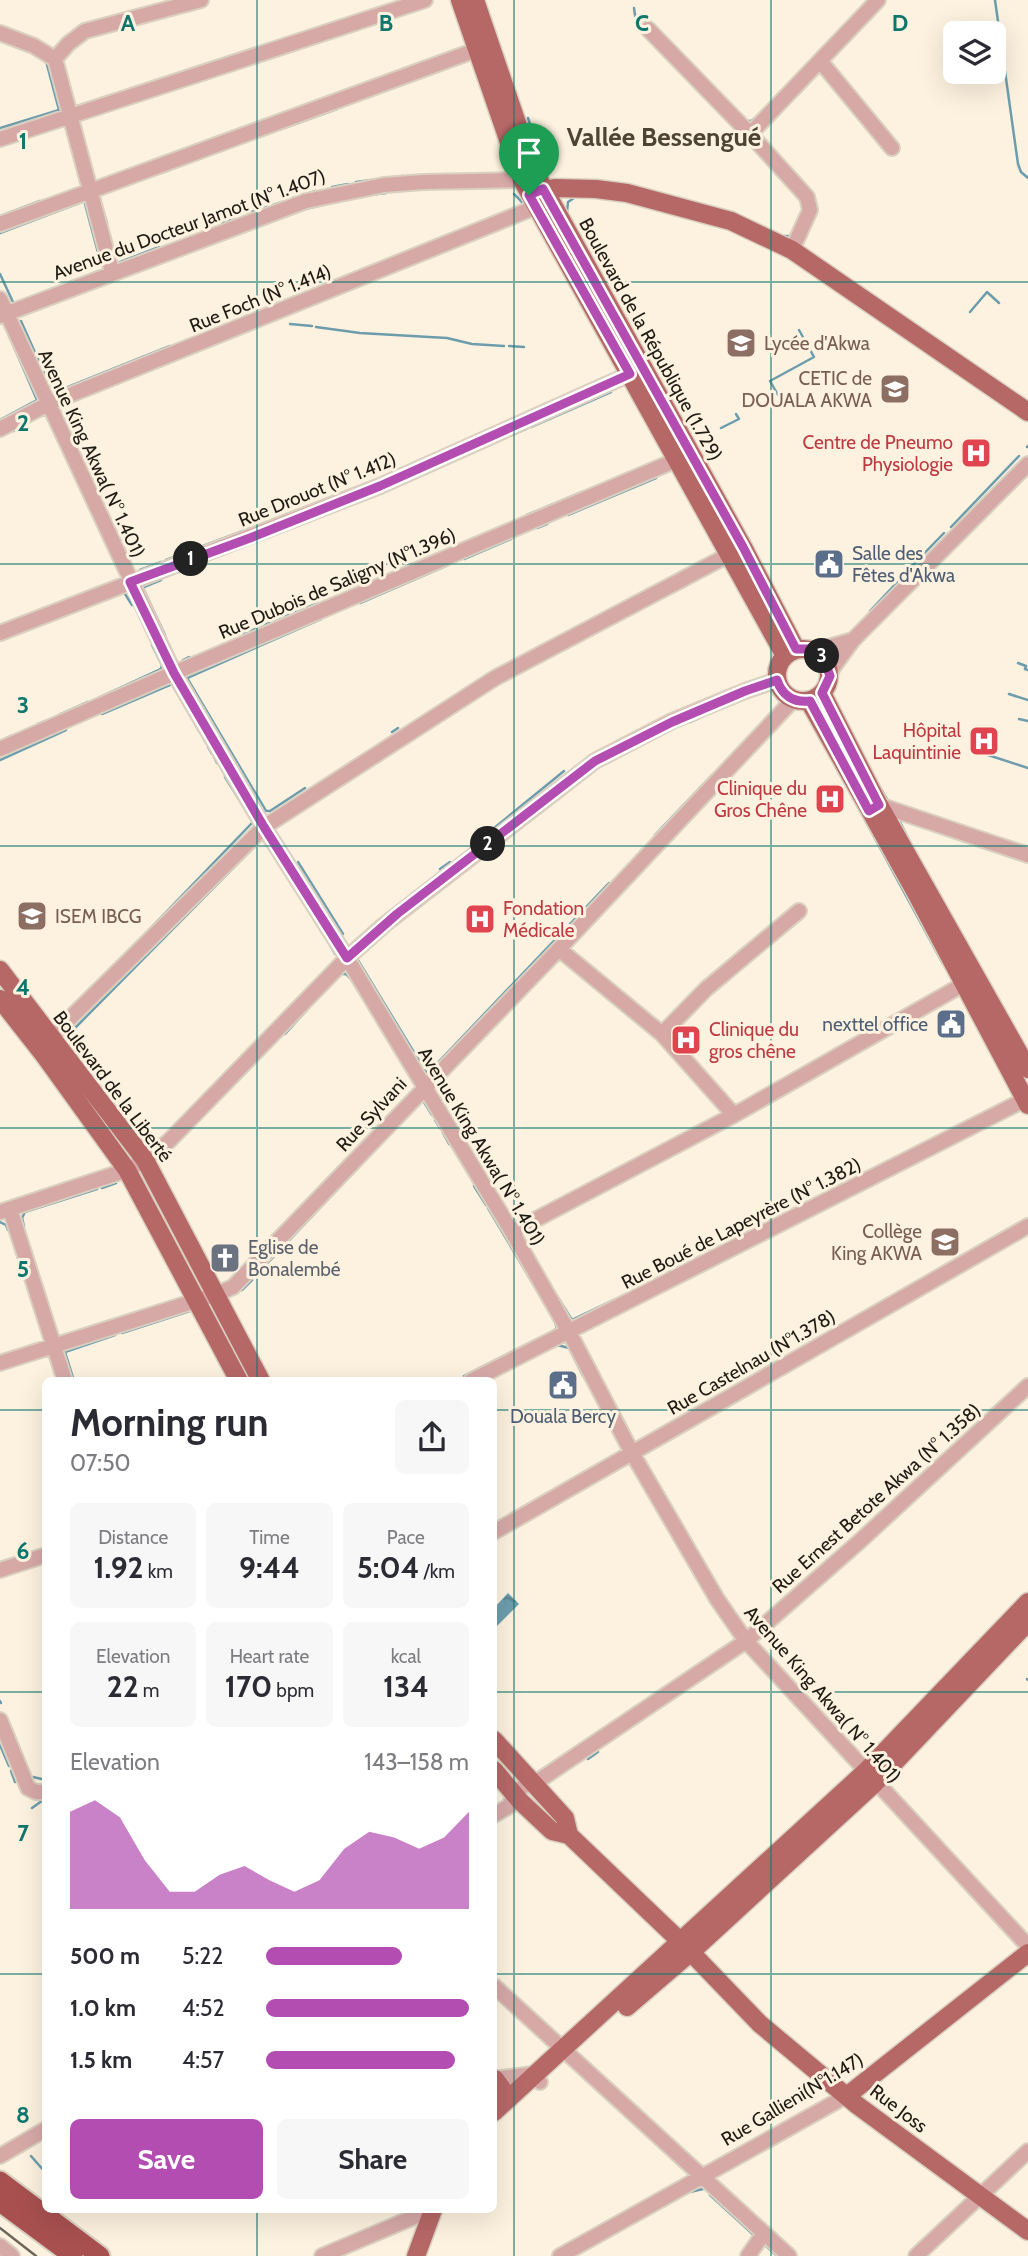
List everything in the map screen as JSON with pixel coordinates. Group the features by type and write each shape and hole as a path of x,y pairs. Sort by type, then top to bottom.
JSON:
{"highway":[{"path":"0,2181 42,2212"},
{"path":"0,2202 73,2256"},
{"path":"43,2213 100,2256"}],"main road":[{"name":"Boulevard de la République (1.729)","path":"460,0 484,47 532,167 533,193 637,371 790,653"},
{"name":"Boulevard de la République (1.729)","path":"475,0 484,47"},
{"name":"Avenue du Docteur Jamot (N° 1.407)","path":"533,193 596,188 628,193 731,221 792,250 1028,412"},
{"path":"808,698 828,685 829,673 824,659 815,651 790,653 778,667 777,680 783,692 808,698 874,808 915,891 1028,1069"},
{"name":"Boulevard de la Liberté","path":"0,970 127,1170 237,1377"},
{"path":"970,981 1026,1097"},
{"name":"Boulevard de la Liberté","path":"0,999 46,1043 145,1160 259,1377"},
{"path":"870,1777 1028,1602"},
{"path":"498,2107 537,2078 686,1947 870,1777 1028,1622"},
{"path":"497,1743 536,1782 565,1818 569,1835"},
{"path":"497,1774 515,1800 552,1830 569,1835 686,1947"},
{"name":"Rue Joss","path":"686,1947 760,2024 848,2095 1028,2231"},
{"name":"Rue Gallieni(N°1.147)","path":"848,2095 1028,1953"},
{"path":"497,2123 537,2078"},
{"path":"497,2083 503,2091 498,2107"},
{"path":"406,2256 427,2213"},
{"path":"416,2256 427,2213"}],"street":[{"path":"55,59 85,31 201,0"},
{"path":"0,139 425,0"},
{"path":"750,134 878,0"},
{"path":"648,29 807,197 810,210 792,250"},
{"path":"0,33 34,46 55,59 112,272"},
{"path":"0,224 484,47"},
{"path":"821,62 892,148"},
{"name":"Avenue du Docteur Jamot (N° 1.407)","path":"3,315 306,201 342,192 424,182 490,183 533,193"},
{"name":"Rue Foch (N° 1.414)","path":"0,429 50,403 533,193"},
{"name":"Avenue King Akwa( N° 1.401)","path":"0,299 3,315 50,403 174,673 264,827 347,958 512,1232 569,1332 632,1452 717,1599 746,1641 1028,1946"},
{"name":"Rue Drouot (N° 1.412)","path":"0,633 380,486 637,371"},
{"name":"Rue Dubois de Saligny (N°1.396)","path":"0,750 174,673 684,457"},
{"path":"829,673 853,640 1028,464"},
{"path":"46,1043 264,827 495,678 736,551"},
{"path":"815,651 853,640"},
{"path":"64,1377 5,1211 127,1170 145,1160 169,1141 225,1086 347,958 397,914 595,761 672,722 777,680"},
{"name":"Rue Sylvani","path":"0,1363 197,1301 233,1287 424,1086 808,698"},
{"path":"874,808 1028,855"},
{"path":"662,1034 706,989 799,911"},
{"path":"559,949 662,1034 734,1115"},
{"path":"512,1232 734,1115 970,981"},
{"name":"Rue Boué de Lapeyrère (N° 1.382)","path":"479,1377 1026,1097"},
{"name":"Rue Castelnau (N°1.378)","path":"497,1530 1028,1226"},
{"name":"Rue Ernest Betote Akwa (N° 1.358)","path":"497,1813 536,1782 746,1641 1028,1387"},
{"path":"0,1570 42,1556"},
{"path":"0,1720 28,1788 42,1792"},
{"path":"497,1989 789,2256"},
{"path":"497,2079 537,2078"},
{"name":"Rue Gallieni(N°1.147)","path":"560,2256 848,2095"},
{"path":"0,2156 42,2131"},
{"path":"916,2256 1028,2151"},
{"path":"322,2256 427,2213"},
{"path":"748,2256 764,2233"},
{"path":"0,2246 12,2256"}],"water":[{"path":"508,1593 519,1604 497,1626 497,1605"}],"waterway":[{"path":"995,0 1018,164 1021,172 1028,178"},
{"path":"634,8 636,22 642,29"},
{"path":"645,17 651,24"},
{"path":"0,128 59,110 46,61"},
{"path":"281,129 337,109"},
{"path":"745,121 751,121 758,116"},
{"path":"528,118 543,164"},
{"path":"161,173 252,139"},
{"path":"505,173 510,167"},
{"path":"356,182 403,176"},
{"path":"332,187 348,184"},
{"path":"248,213 316,191"},
{"path":"102,206 99,195 105,193"},
{"path":"369,195 386,193"},
{"path":"514,194 523,203"},
{"path":"567,212 568,202 577,196"},
{"path":"0,216 40,201"},
{"path":"0,233 82,202"},
{"path":"85,204 100,260"},
{"path":"301,210 318,206"},
{"path":"103,210 107,223"},
{"path":"222,223 234,219"},
{"path":"784,236 792,236"},
{"path":"120,262 159,247"},
{"path":"37,295 99,271"},
{"path":"0,274 13,302"},
{"path":"970,312 987,292 999,303"},
{"path":"21,321 53,393 170,346"},
{"path":"290,324 312,326"},
{"path":"316,327 360,333 447,338 472,344 504,346"},
{"path":"778,395 770,381 814,357 799,330"},
{"path":"0,420 37,400 8,333"},
{"path":"509,346 524,347"},
{"path":"531,427 611,392"},
{"path":"721,428 739,419 736,414"},
{"path":"14,431 21,428"},
{"path":"507,437 526,429"},
{"path":"951,527 1019,456"},
{"path":"568,515 656,478"},
{"path":"527,515 582,492"},
{"path":"537,528 547,524"},
{"path":"166,560 256,526"},
{"path":"907,571 944,533"},
{"path":"464,559 511,539"},
{"path":"123,547 128,558"},
{"path":"140,570 161,562"},
{"path":"360,603 448,565"},
{"path":"870,611 903,576"},
{"path":"682,588 700,578"},
{"path":"144,587 161,580"},
{"path":"143,588 165,635"},
{"path":"125,594 132,605"},
{"path":"243,634 318,603"},
{"path":"305,788 266,811 187,678 321,619"},
{"path":"92,701 161,669 162,665 152,645"},
{"path":"183,660 189,657"},
{"path":"1018,663 1026,666 1025,669 1028,670"},
{"path":"102,714 172,684 191,717"},
{"path":"1009,694 1028,700"},
{"path":"59,715 88,702"},
{"path":"38,724 56,717"},
{"path":"690,722 699,718"},
{"path":"1019,719 1028,721"},
{"path":"193,720 199,731"},
{"path":"392,732 398,728"},
{"path":"0,760 66,730"},
{"path":"662,734 670,730"},
{"path":"0,741 11,736"},
{"path":"208,747 212,754"},
{"path":"988,755 1028,768"},
{"path":"214,757 217,763"},
{"path":"483,837 564,771"},
{"path":"655,835 712,775"},
{"path":"144,935 252,823 225,777"},
{"path":"874,777 888,801"},
{"path":"853,798 943,964"},
{"path":"899,820 912,846"},
{"path":"1001,839 1028,847"},
{"path":"70,1044 71,1032 261,840 269,847"},
{"path":"298,862 343,934"},
{"path":"440,869 450,862"},
{"path":"356,957 428,1073 609,883"},
{"path":"325,936 335,954"},
{"path":"128,951 141,938"},
{"path":"341,974 346,974 352,980"},
{"path":"285,1034 325,990"},
{"path":"368,1007 373,1015"},
{"path":"379,1025 391,1045"},
{"path":"424,1102 432,1115"},
{"path":"435,1120 440,1128"},
{"path":"360,1145 376,1128"},
{"path":"443,1133 449,1144"},
{"path":"262,1269 373,1152"},
{"path":"102,1188 116,1183"},
{"path":"474,1186 486,1205"},
{"path":"24,1226 22,1218 25,1212 97,1189"},
{"path":"488,1208 545,1304"},
{"path":"0,1222 6,1225 8,1230"},
{"path":"242,1290 252,1280"},
{"path":"557,1296 572,1320 614,1300"},
{"path":"122,1333 193,1310"},
{"path":"464,1376 553,1331 557,1328 555,1322"},
{"path":"73,1377 65,1352 115,1335"},
{"path":"557,1345 569,1348 583,1376"},
{"path":"0,1745 9,1766"},
{"path":"588,1759 598,1752"},
{"path":"11,1771 15,1782"},
{"path":"33,1777 42,1779"},
{"path":"32,1808 42,1801"},
{"path":"31,2156 42,2169"},
{"path":"690,2192 703,2189"},
{"path":"710,2195 756,2237"},
{"path":"764,2244 777,2256"}],"railway":[{"path":"0,2228 36,2256"}],"place":[{"name":"Lycée d'Akwa","path":"741,343"},
{"name":"CETIC de DOUALA AKWA","path":"895,389"},
{"name":"Centre de Pneumo Physiologie","path":"976,453"},
{"name":"Salle des Fêtes d'Akwa","path":"829,564"},
{"name":"Hôpital Laquintinie","path":"984,741"},
{"name":"Clinique du Gros Chêne","path":"830,799"},
{"name":"ISEM IBCG","path":"32,916"},
{"name":"Fondation Médicale","path":"480,919"},
{"name":"nexttel office","path":"951,1024"},
{"name":"Clinique du gros chêne","path":"686,1040"},
{"name":"Collège King AKWA","path":"945,1242"},
{"name":"Eglise de Bonalembé","path":"225,1258"},
{"name":"Douala Bercy","path":"563,1385"}],"district":[{"name":"Vallée Bessengué","path":"664,137"}],"route":[{"path":"543,189 743,547 796,649 815,651 829,667 828,685 822,693 879,805 869,811 810,701 793,700 783,692 777,680 672,722 595,761 397,914 347,958 264,827 174,673 130,582 380,486 630,374 529,195 543,189"}]}
